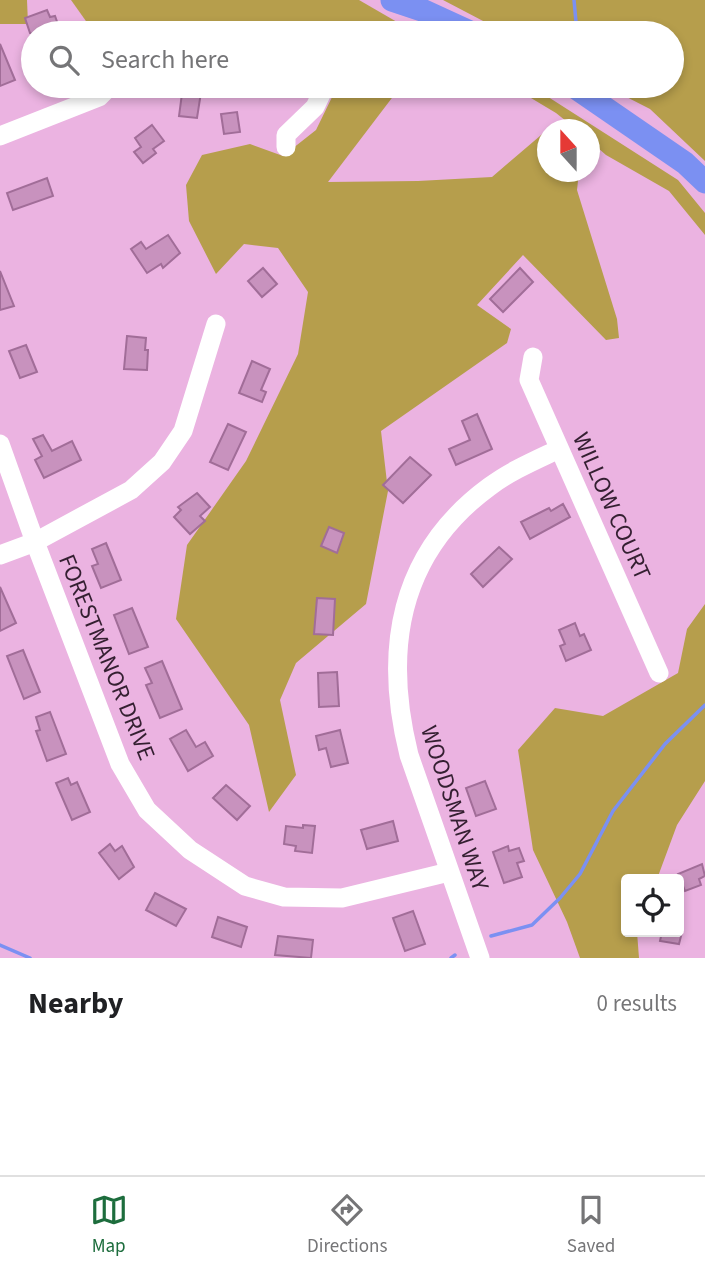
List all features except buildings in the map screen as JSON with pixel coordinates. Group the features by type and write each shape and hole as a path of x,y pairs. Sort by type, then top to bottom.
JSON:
{"street":[{"path":"0,136 96,98"},
{"path":"286,147 286,135 315,107 319,98"},
{"path":"0,555 35,542 131,490 162,462 183,431 216,324"},
{"name":"WILLOW COURT","path":"533,357 529,380 659,673"},
{"name":"FORESTMANOR DRIVE","path":"0,444 120,764 148,810 190,850 245,886 284,897 342,898 449,872"},
{"name":"WOODSMAN WAY","path":"480,958 418,785 401,722 396,664 403,607 413,580 449,523 490,485 559,449"}],"shaded area":[{"path":"0,0 27,0 28,21 21,21 21,24 0,24"},
{"path":"71,0 359,0 395,21 86,21"},
{"path":"443,0 705,0 705,161 650,109 628,98 684,98 684,21 483,21"},
{"path":"332,98 392,98 328,182 492,177 537,139 537,182 578,182 577,190 617,319 619,338 606,340 523,255 477,305 511,329 507,343 381,431 388,491 366,604 296,663 280,700 296,775 269,812 249,725 176,619 187,545 246,461 298,354 308,292 278,248 244,244 216,274 189,221 186,185 202,155 250,144 283,156 316,130"},
{"path":"531,98 550,98 583,119 564,119"},
{"path":"600,130 678,180 705,213 705,235 669,191 600,150"},
{"path":"705,604 705,781 677,825 659,874 621,874 621,937 637,937 639,958 580,958 567,922 533,850 518,750 555,708 603,716 678,673 687,629"}],"waterway":[{"path":"392,0 446,21"},
{"path":"574,0 576,21"},
{"path":"590,98 685,163 705,182"},
{"path":"491,936 532,925 560,898 580,874 613,811 665,744 705,705"},
{"path":"0,945 30,958"},
{"path":"451,958 455,955"}]}
